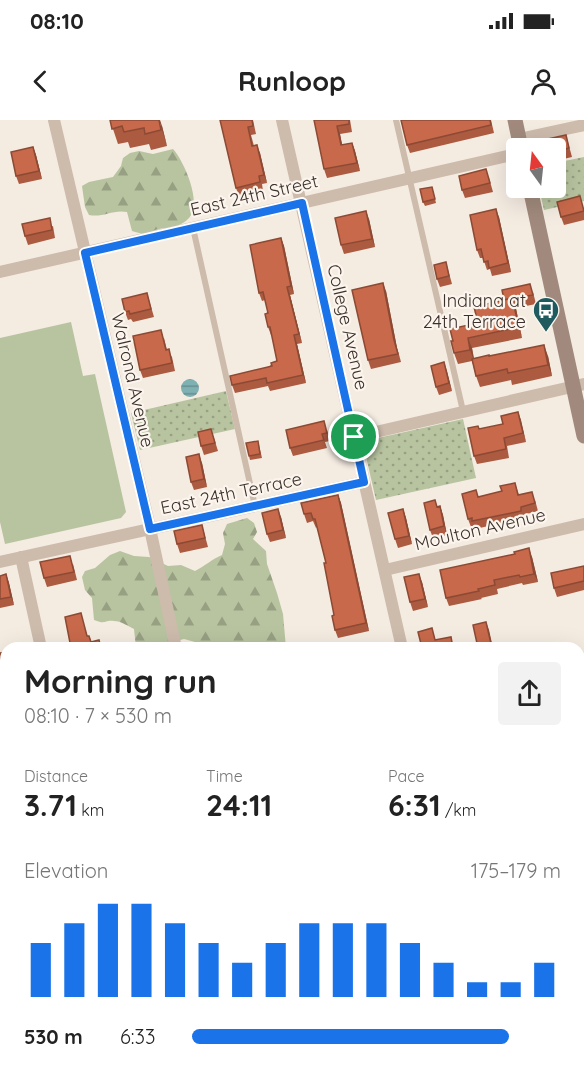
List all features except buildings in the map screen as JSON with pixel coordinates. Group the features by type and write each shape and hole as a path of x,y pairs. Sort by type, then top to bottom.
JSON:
{"street":[{"name":"Walrond Avenue","path":"54,120 175,642"},
{"name":"College Avenue","path":"282,120 401,642"},
{"path":"514,120 517,138"},
{"name":"East 24th Street","path":"546,138 584,125"},
{"name":"East 24th Street","path":"0,272 408,178 506,151"},
{"path":"532,198 578,385 584,436"},
{"path":"354,437 578,385"},
{"name":"East 24th Terrace","path":"0,562 364,482"},
{"name":"Moulton Avenue","path":"385,570 584,524"},
{"path":"21,558 41,642"}],"lane":[{"path":"396,120 463,411"},
{"path":"193,228 255,507"}],"green space":[{"path":"173,149 187,172 193,193 193,212 186,221 144,234 132,231 127,212 89,215 85,207 82,186 89,182 113,177 121,166 123,158 130,153 139,151 153,154"},
{"path":"584,157 584,201 544,210 541,198 566,198 566,161"},
{"path":"71,322 83,376 95,374 126,512 121,518 5,544 0,522 0,338"},
{"path":"226,391 235,429 140,450 131,413"},
{"path":"463,419 476,478 376,500 364,448 365,443 369,440"},
{"path":"247,518 254,523 257,532 253,539 266,551 267,564 283,614 285,642 195,642 184,639 173,642 135,642 134,629 117,621 94,620 92,598 85,590 82,577 85,571 95,568 110,555 120,551 134,556 149,557 168,566 181,565 195,571 222,555 225,544 223,533 227,524"}],"water":[{"path":"190,379 196,382 199,388 196,394 190,397 184,394 181,388 184,382"}],"place":[{"name":"Indiana at 24th Terrace","path":"546,333"}],"route":[{"path":"302,203 354,437 364,482 150,529 85,253 302,203"}]}
